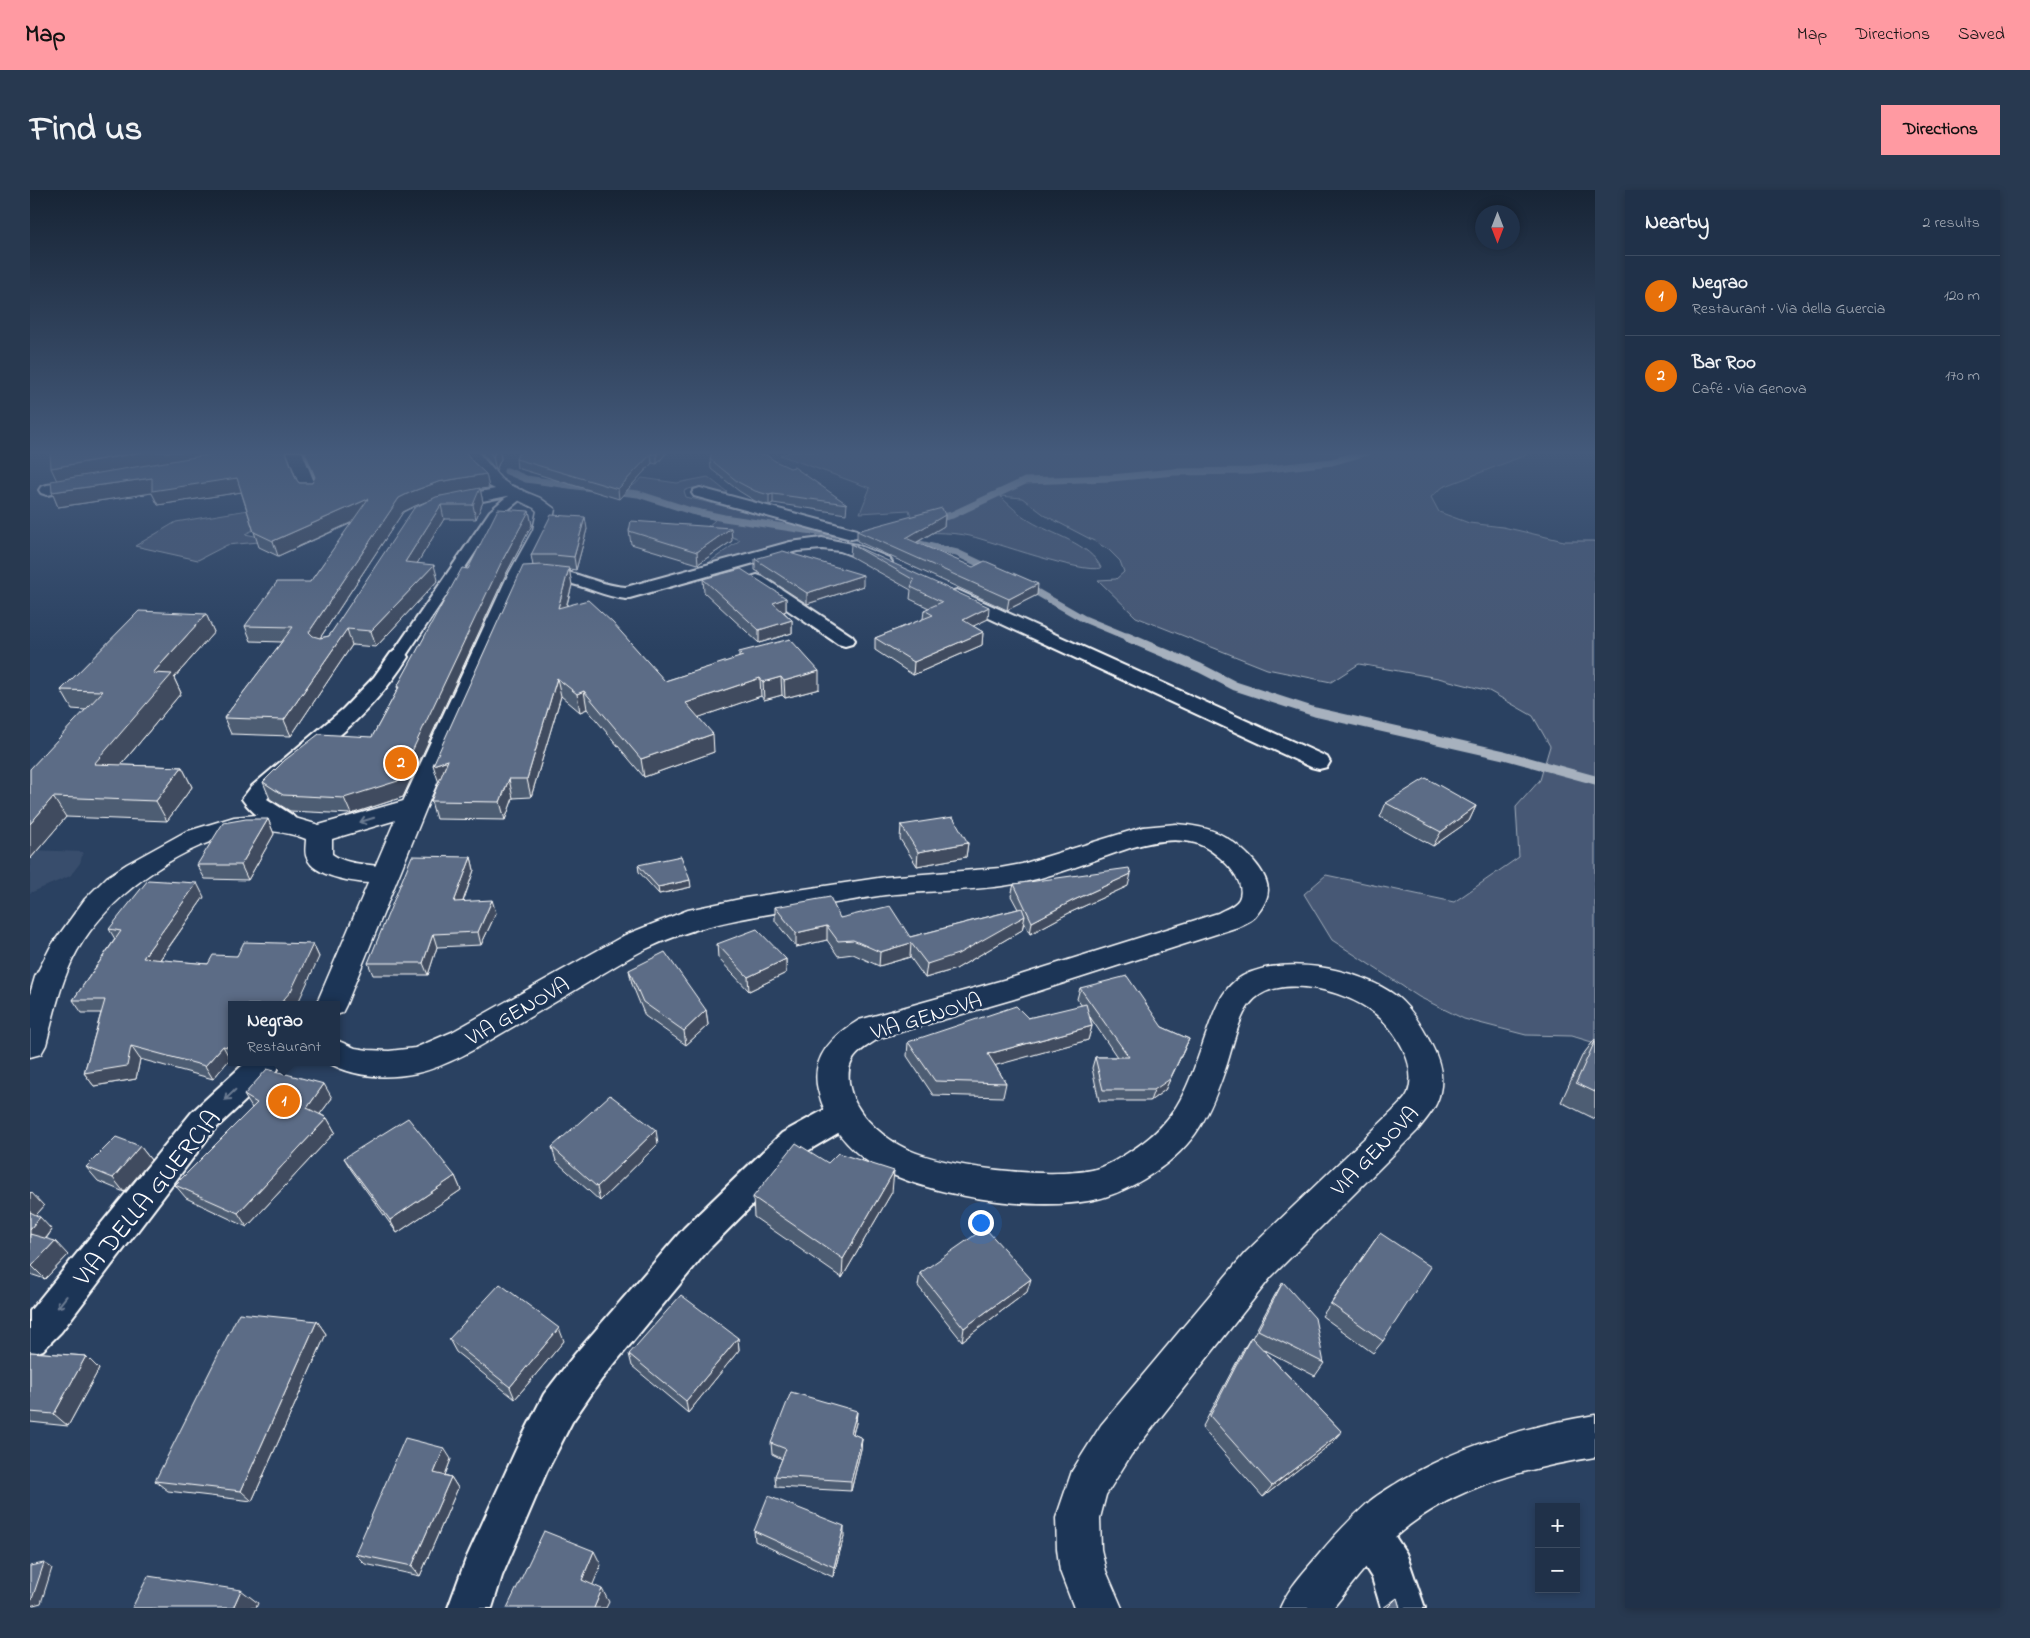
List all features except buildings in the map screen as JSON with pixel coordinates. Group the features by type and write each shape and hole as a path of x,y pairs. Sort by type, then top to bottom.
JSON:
{"main road":[{"path":"333,1001 414,806 517,577 542,530 545,518"},
{"path":"30,1044 50,977 65,946 95,906 117,884 164,854 194,838 234,825 257,822 288,824 320,834 414,806"},
{"name":"VIA GENOVA","path":"340,1054 348,1059 368,1063 389,1064 418,1060 463,1041 635,942 688,920 745,908 885,886 1016,875 1143,835 1161,832 1182,833 1207,839 1238,859 1248,870 1254,885 1254,898 1245,910 1228,920 1014,988 870,1029 849,1041 837,1055 831,1078 835,1099 857,1132 870,1144 890,1157 936,1173 1032,1189 1086,1187 1116,1178 1164,1147 1180,1129 1204,1086 1231,1009 1242,993 1254,984 1283,976 1306,976 1332,981 1375,998 1402,1022 1413,1039 1425,1068 1426,1079 1422,1100 1405,1121 1258,1266 1116,1440 1087,1486 1078,1518 1079,1549 1090,1593 1099,1608"},
{"path":"320,834 319,857 328,866 353,872 384,875"},
{"path":"1304,1608 1368,1533 1387,1515 1431,1486 1471,1467 1514,1452 1550,1443 1595,1436"}],"street":[{"path":"288,824 279,816 259,807 254,799 263,787 326,736 385,679 491,518"},
{"path":"791,518 808,522 843,538 846,545 896,568"},
{"path":"517,577 566,576 612,592 626,593 796,546 843,538"},
{"path":"731,564 845,640"},
{"path":"941,588 1319,762"},
{"name":"VIA DELLA GUERCIA","path":"30,1337 48,1319 203,1121 262,1066"},
{"path":"470,1608 481,1574 533,1457 558,1408 588,1367 696,1239 793,1143 844,1114"},
{"path":"1368,1533 1391,1568 1403,1608"}],"shaded area":[{"path":"199,518 278,518 245,534 264,538 259,542 227,545 198,560 135,546 176,522"},
{"path":"710,518 773,518 823,532 822,536 700,569 740,540 707,527 715,520"},
{"path":"912,518 1026,518 1080,546 1089,552 1101,568 1091,569 1058,562 964,535 916,532"},
{"path":"1050,518 1456,518 1469,523 1503,527 1564,541 1595,541 1595,1043 1572,1036 1526,1035 1464,1019 1419,997 1332,940 1304,894 1326,875 1454,902 1519,857 1516,807 1540,780 1550,746 1533,716 1489,691 1438,678 1359,664 1331,682 1267,669 1136,617 1098,580 1116,579 1124,572 1120,561 1109,550"},
{"path":"30,850 83,852 80,863 70,876 30,893"}],"waterway":[{"path":"725,518 846,536"},
{"path":"932,520 939,518"},
{"path":"903,540 957,553 991,569"},
{"path":"1026,586 1084,619 1130,638"},
{"path":"1127,637 1200,668 1235,686 1315,712 1504,755 1595,780"}],"place":[{"name":"Bar Roo","path":"401,763"},
{"name":"Negrao","path":"284,1101"}]}
